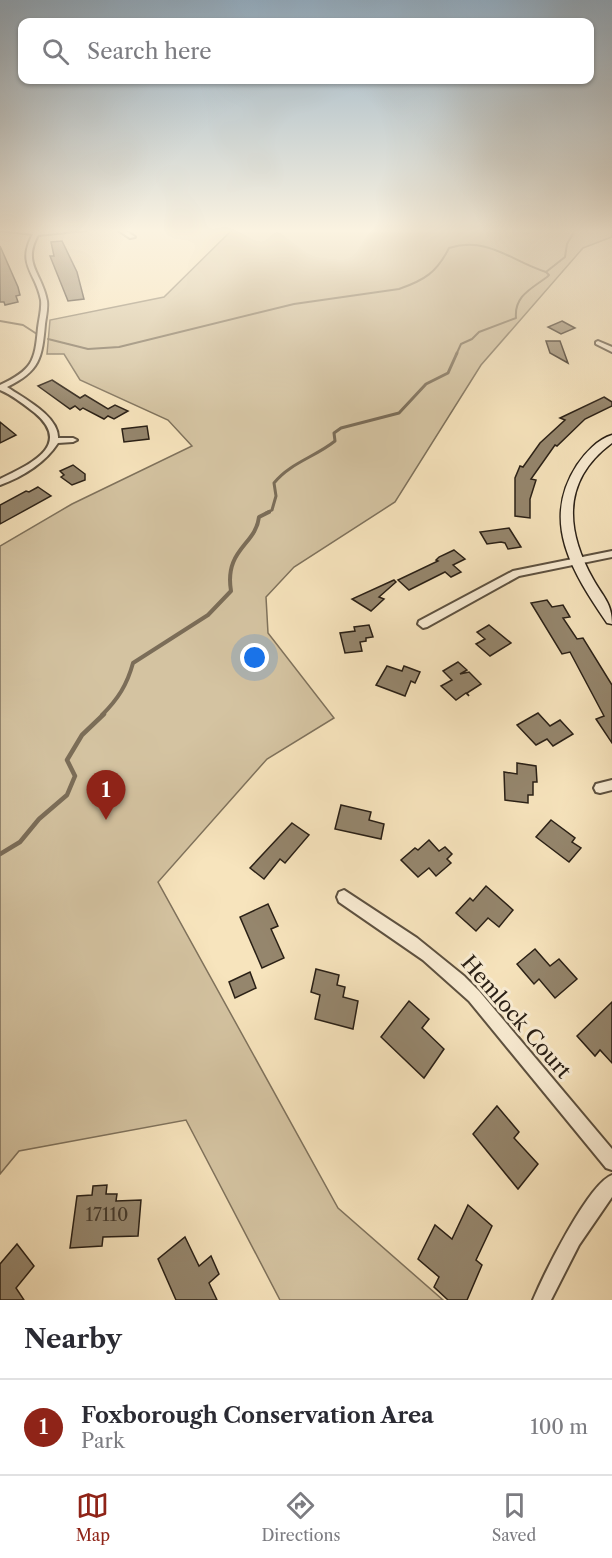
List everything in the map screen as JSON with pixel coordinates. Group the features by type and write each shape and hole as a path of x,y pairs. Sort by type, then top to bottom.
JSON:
{"street":[{"path":"0,482 37,462 50,451 54,441 54,430 46,419 1,388 29,371 39,356 44,301 40,291"},
{"path":"598,343 612,350"},
{"path":"612,438 588,456 576,474 569,489 567,524 569,541 576,561 589,587 612,619"},
{"path":"54,441 74,440"},
{"path":"423,624 516,573 612,554"},
{"name":"Hemlock Court","path":"344,897 405,936 450,971 474,996 612,1162"},
{"path":"542,1300 552,1275 579,1228 612,1183"}],"shaded area":[{"path":"170,291 546,291 481,365 395,502 294,567 266,597 268,633 334,718 267,759 158,882 338,1208 443,1300 280,1300 186,1120 19,1151 0,1174 0,546 72,504 192,446 168,420 80,380 64,354 47,354 50,320 164,297"}],"building":[{"path":"0,291 19,291 20,295 16,296 18,302 5,305 4,302 0,302"},
{"path":"64,291 82,291 84,299 68,301"},
{"path":"562,321 575,328 561,334 548,327"},
{"path":"546,341 560,341 568,363 550,353"},
{"path":"52,380 80,398 85,395 108,409 115,405 128,411 114,419 108,416 104,419 83,408 80,410 75,406 70,409 38,386"},
{"path":"604,397 612,402 612,406 585,419 557,446 555,445 531,479 536,480 530,499 530,518 515,516 515,478 520,466 523,467 540,443 565,420 560,418"},
{"path":"0,422 16,435 0,443"},
{"path":"147,426 149,439 124,442 122,429"},
{"path":"73,465 85,474 85,480 72,485 61,477 64,475 60,471"},
{"path":"38,487 51,496 0,524 0,505"},
{"path":"509,528 521,547 508,549 505,543 501,542 487,544 480,532"},
{"path":"454,550 465,559 453,565 461,572 451,577 445,572 409,590 398,580 438,561 436,560 439,557"},
{"path":"394,580 396,582 379,597 384,599 371,611 352,599"},
{"path":"547,600 552,607 563,605 570,617 563,618 577,639 583,638 612,685 612,743 596,719 604,716 570,652 562,654 531,603"},
{"path":"369,625 373,637 360,642 362,651 345,653 340,633 355,631 354,627"},
{"path":"489,625 511,643 490,656 476,644 485,639 477,632"},
{"path":"458,662 467,670 460,674 469,672 481,684 467,693 469,696 466,693 456,700 441,686 452,680 443,671"},
{"path":"387,666 402,671 404,666 420,672 415,683 411,681 405,696 376,685"},
{"path":"538,713 550,726 560,720 573,734 553,746 547,739 536,745 517,725"},
{"path":"517,763 536,766 537,782 533,782 533,795 528,795 528,803 505,800 504,772 517,774"},
{"path":"341,805 371,812 369,820 384,824 381,839 335,829"},
{"path":"551,820 575,838 572,842 581,848 569,862 536,837"},
{"path":"292,823 309,835 285,863 280,859 264,879 250,868"},
{"path":"429,840 439,851 445,847 452,854 447,859 451,863 436,876 429,868 418,877 401,860"},
{"path":"486,886 513,910 499,927 488,918 476,931 456,913 470,898 473,901"},
{"path":"268,904 278,926 271,929 284,958 262,968 240,917"},
{"path":"535,949 550,966 559,959 577,979 555,998 539,979 534,984 517,964"},
{"path":"316,969 339,975 337,985 345,987 343,997 358,1001 353,1029 315,1019 320,995 311,992"},
{"path":"250,972 256,988 235,998 229,982"},
{"path":"409,1001 429,1019 422,1028 444,1049 424,1078 381,1037"},
{"path":"612,1002 612,1063 600,1050 595,1056 577,1036"},
{"path":"497,1106 519,1132 514,1138 538,1164 518,1189 473,1134"},
{"path":"107,1185 106,1194 117,1194 116,1201 141,1200 138,1236 103,1237 102,1246 70,1248 77,1196 92,1195 93,1186"},
{"path":"468,1205 492,1226 476,1260 482,1265 467,1300 448,1300 434,1287 439,1277 418,1259 435,1225 452,1239"},
{"path":"185,1237 199,1266 211,1256 219,1274 209,1283 217,1300 176,1300 158,1259"},
{"path":"17,1244 34,1266 16,1288 24,1300 0,1300 0,1264"}],"waterway":[{"path":"48,339 88,349 119,347 294,304 387,291"},
{"path":"456,355 461,344 472,339 479,332 516,318 518,304 528,291"},
{"path":"0,321 23,325 40,336"},
{"path":"266,513 272,510 276,496 274,483 287,470 335,441 334,433 341,428 399,413 426,384 448,373 457,353"},
{"path":"102,715 121,691 133,663 208,615 231,591 230,577 236,557 257,526 259,517 269,512"},
{"path":"0,854 20,842 39,819 67,795 75,776 67,760 82,735 104,714"}],"place":[{"name":"Foxborough Conservation Area","path":"106,820"}]}
